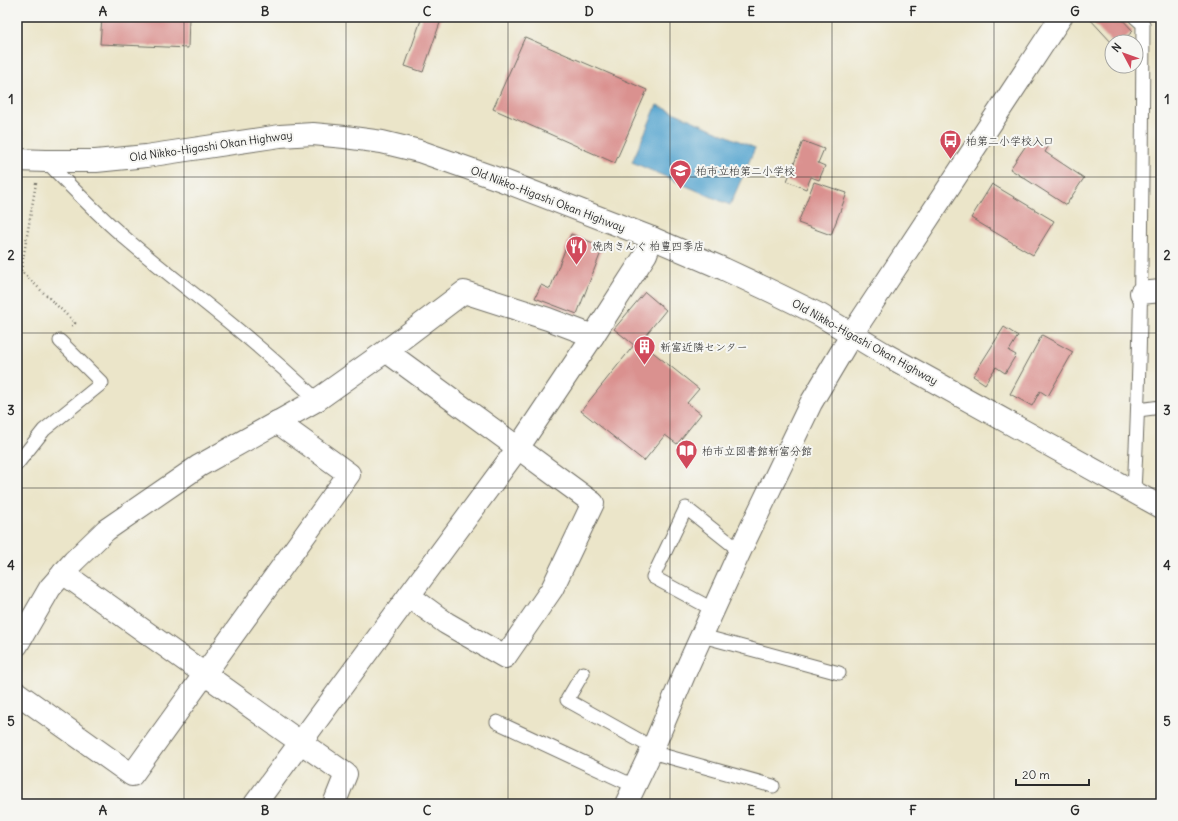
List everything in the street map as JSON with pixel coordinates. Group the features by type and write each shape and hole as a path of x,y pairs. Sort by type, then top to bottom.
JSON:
{"street":[{"path":"630,795 652,750 686,670 740,551 811,403 852,334 1061,17"},
{"name":"Old Nikko-Higashi Okan Highway","path":"17,160 41,169 280,136 313,134 382,142 419,151 504,181 652,238 724,269 820,315 890,356 1161,507"},
{"path":"255,804 518,448 594,336 646,254 652,238"},
{"path":"17,644 50,588 106,530 199,466 317,400 386,351 464,292 548,319 594,336"},
{"path":"386,351 593,503 552,589 505,657 446,623 409,596"},
{"path":"17,693 132,775 203,674 349,474 277,422"},
{"path":"63,574 346,774 334,804"}],"lane":[{"path":"1134,491 1138,410 1151,292 1143,24 1135,17"},
{"path":"41,169 94,211 124,238 194,295 237,328 317,400"},
{"path":"17,464 44,430 102,383 60,341"},
{"path":"1138,410 1161,407"},
{"path":"714,610 653,577 686,508 740,551"},
{"path":"702,636 839,673"},
{"path":"583,673 567,700 652,750 773,786"},
{"path":"497,722 630,795"}],"path":[{"path":"41,169 21,272 75,323 60,341"}],"water":[{"path":"657,105 755,148 730,205 632,162"}],"building":[{"path":"102,17 189,17 188,48 100,44"},
{"path":"422,17 442,17 423,72 405,66"},
{"path":"1120,17 1133,31 1130,34 1104,34 1089,18"},
{"path":"525,37 647,90 615,163 493,109"},
{"path":"1036,140 1048,147 1045,152 1084,178 1066,205 1010,169 1029,141 1033,144"},
{"path":"803,141 824,149 818,163 825,166 819,180 811,177 806,189 787,181"},
{"path":"814,182 847,193 831,235 798,223"},
{"path":"992,184 1054,221 1033,255 971,218"},
{"name":"焼肉きんぐ 柏豊四季店","path":"571,234 603,247 577,314 535,298 541,285 550,289"},
{"name":"新富近隣センター","path":"645,292 666,310 640,342 699,389 687,403 701,414 677,444 665,435 644,461 581,411 634,345 614,329"},
{"path":"1004,327 1018,336 1009,351 1016,355 1005,373 996,367 985,384 973,376"},
{"path":"1042,335 1073,352 1048,396 1040,391 1032,406 1010,394"}],"place":[{"name":"柏第二小学校入口","path":"950,160"},
{"name":"柏市立柏第二小学校","path":"680,190"},
{"name":"焼肉きんぐ 柏豊四季店","path":"577,266"},
{"name":"新富近隣センター","path":"644,366"},
{"name":"柏市立図書館新富分館","path":"687,470"}]}
